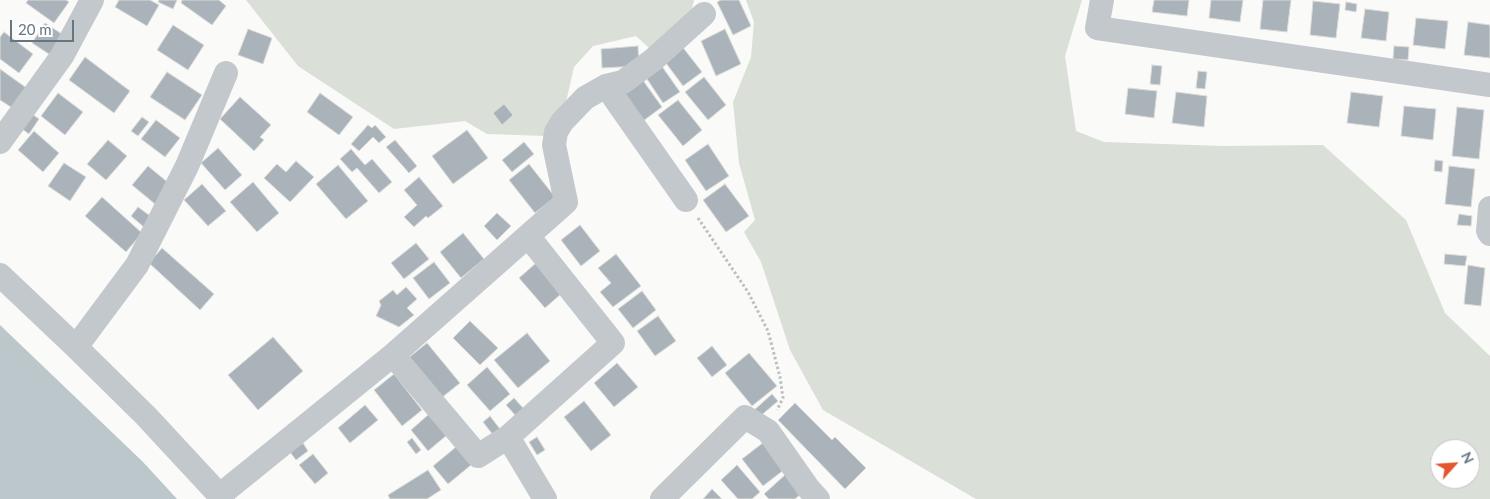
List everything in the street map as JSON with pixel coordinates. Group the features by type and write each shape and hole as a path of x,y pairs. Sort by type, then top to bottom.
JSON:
{"street":[{"path":"0,142 62,56 92,0"},
{"path":"1102,0 1097,28 1490,86"},
{"path":"0,276 146,416 222,497 393,355 566,202 554,145 556,132 562,122 585,98 606,86 623,82 654,60 704,14"},
{"path":"76,347 137,265 187,166 226,73"},
{"path":"606,86 686,200"},
{"path":"1490,208 1488,231 1490,234"},
{"path":"393,355 478,456 508,437 613,343 528,236"},
{"path":"662,499 745,417 768,431 808,488 818,499"},
{"path":"508,437 545,499"}],"path":[{"path":"686,200 748,292 768,331 780,377 783,398 779,408 760,426"}],"shaded area":[{"path":"246,0 694,0 691,14 650,49 636,36 593,46 574,67 566,102 545,136 487,134 465,121 394,129 298,66"},
{"path":"746,0 1082,0 1065,56 1076,131 1104,142 1223,146 1323,145 1406,220 1445,313 1490,356 1490,499 976,499 823,410 790,350 761,262 744,232 755,220 739,163 733,102 751,57 754,22"},
{"path":"0,325 143,462 177,499 0,499"}],"building":[{"path":"28,0 66,0 69,2 54,23 26,3"},
{"path":"119,0 150,0 159,5 147,26 115,7"},
{"path":"159,0 177,0 173,9 158,2"},
{"path":"182,0 219,0 226,6 212,25 181,3"},
{"path":"721,0 739,0 751,26 733,35 717,2"},
{"path":"1154,0 1189,0 1187,16 1152,12"},
{"path":"1211,0 1243,0 1240,22 1209,18"},
{"path":"1263,0 1291,0 1287,32 1260,29"},
{"path":"1313,1 1340,4 1336,38 1310,35"},
{"path":"1346,2 1357,4 1356,12 1345,10"},
{"path":"1365,9 1389,12 1386,41 1361,38"},
{"path":"1416,18 1448,21 1445,49 1413,45"},
{"path":"1468,22 1490,25 1490,58 1464,55"},
{"path":"45,23 65,36 52,56 32,43"},
{"path":"173,25 204,45 188,70 157,50"},
{"path":"248,29 272,38 263,64 238,55"},
{"path":"725,29 741,64 716,76 701,41"},
{"path":"4,32 33,54 19,73 0,59 0,37"},
{"path":"681,45 702,72 683,86 663,59"},
{"path":"638,46 639,66 602,68 601,49"},
{"path":"1394,46 1409,47 1408,60 1393,59"},
{"path":"85,57 130,91 114,113 69,80"},
{"path":"661,65 680,92 663,103 645,76"},
{"path":"1152,65 1162,66 1160,85 1150,84"},
{"path":"0,69 28,89 14,109 0,100"},
{"path":"1198,71 1207,72 1205,89 1196,88"},
{"path":"167,72 202,95 185,120 150,97"},
{"path":"704,77 726,105 708,120 685,92"},
{"path":"642,79 662,107 643,121 623,93"},
{"path":"1128,88 1157,91 1154,118 1125,114"},
{"path":"1176,92 1207,96 1204,127 1172,123"},
{"path":"1351,92 1383,96 1379,127 1347,123"},
{"path":"58,93 83,112 65,135 41,116"},
{"path":"320,93 353,117 339,135 307,112"},
{"path":"240,97 271,125 260,137 264,140 254,151 220,119"},
{"path":"678,100 702,130 683,146 658,115"},
{"path":"504,104 513,115 502,125 493,113"},
{"path":"1404,106 1436,109 1433,140 1401,136"},
{"path":"1457,107 1484,110 1479,159 1452,156"},
{"path":"32,114 39,119 29,134 22,129"},
{"path":"142,117 149,122 138,136 131,131"},
{"path":"156,120 180,138 165,157 141,139"},
{"path":"368,125 372,128 375,125 386,137 379,143 373,137 359,151 351,144"},
{"path":"467,130 488,158 453,184 432,156"},
{"path":"34,131 59,153 43,172 18,150"},
{"path":"108,140 127,156 106,180 87,164"},
{"path":"395,140 417,166 409,173 386,147"},
{"path":"524,142 534,154 512,172 502,160"},
{"path":"708,144 729,176 706,191 685,160"},
{"path":"218,148 242,175 225,190 201,163"},
{"path":"351,149 365,165 372,159 392,182 379,193 357,168 352,172 340,159"},
{"path":"1435,160 1443,161 1442,172 1434,171"},
{"path":"296,161 314,177 290,202 264,178 277,164 286,172"},
{"path":"64,163 86,177 70,201 48,186"},
{"path":"529,164 555,197 535,213 509,180"},
{"path":"338,165 368,201 346,219 316,184"},
{"path":"148,166 171,185 155,204 132,185"},
{"path":"1449,166 1475,169 1471,207 1445,204"},
{"path":"419,177 443,206 428,218 426,216 414,227 404,217 417,205 404,190"},
{"path":"253,182 279,213 257,232 230,202"},
{"path":"202,184 226,211 208,226 184,200"},
{"path":"725,184 749,216 726,232 703,200"},
{"path":"102,197 142,233 126,252 85,216"},
{"path":"138,207 153,218 145,228 131,216"},
{"path":"497,213 511,226 497,240 484,226"},
{"path":"1459,214 1472,216 1471,226 1457,225"},
{"path":"580,225 600,251 581,266 561,240"},
{"path":"463,233 484,259 461,278 440,252"},
{"path":"416,243 429,259 404,279 391,263"},
{"path":"162,248 214,294 200,310 149,263"},
{"path":"616,254 641,286 613,307 600,292 611,283 598,268"},
{"path":"1445,254 1467,256 1465,266 1444,264"},
{"path":"434,262 450,283 429,299 413,278"},
{"path":"536,263 561,294 545,308 519,278"},
{"path":"1468,265 1485,268 1481,306 1464,304"},
{"path":"406,287 417,299 407,308 414,315 399,327 376,316 381,305 379,301 393,290 397,295"},
{"path":"642,291 656,310 633,328 618,309"},
{"path":"658,316 676,341 655,356 637,331"},
{"path":"470,321 498,348 480,365 453,338"},
{"path":"527,333 550,361 518,388 494,360"},
{"path":"273,337 303,371 258,410 228,375"},
{"path":"427,343 460,383 440,399 407,359"},
{"path":"712,346 727,365 712,377 697,358"},
{"path":"749,353 777,386 752,406 725,373"},
{"path":"617,363 638,387 614,407 594,383"},
{"path":"487,367 510,394 490,411 467,385"},
{"path":"394,374 422,410 402,426 374,390"},
{"path":"772,394 778,401 758,418 753,411"},
{"path":"514,398 524,409 516,416 506,405"},
{"path":"584,401 611,435 591,451 564,417"},
{"path":"795,403 832,440 835,437 866,468 845,489 778,420"},
{"path":"365,405 378,420 350,443 338,428"},
{"path":"429,414 447,435 428,451 411,430"},
{"path":"490,416 500,429 493,435 483,422"},
{"path":"537,437 545,450 537,455 529,442"},
{"path":"412,438 421,450 416,454 407,442"},
{"path":"764,442 785,469 763,486 742,459"},
{"path":"303,443 308,451 296,460 290,452"},
{"path":"456,447 471,465 448,484 433,466"},
{"path":"313,454 328,473 315,484 299,465"},
{"path":"737,465 760,492 752,499 738,499 721,480"},
{"path":"428,470 441,490 427,499 390,499 388,495"},
{"path":"786,474 803,492 795,499 769,499 764,494"},
{"path":"712,489 722,499 703,499"}]}
